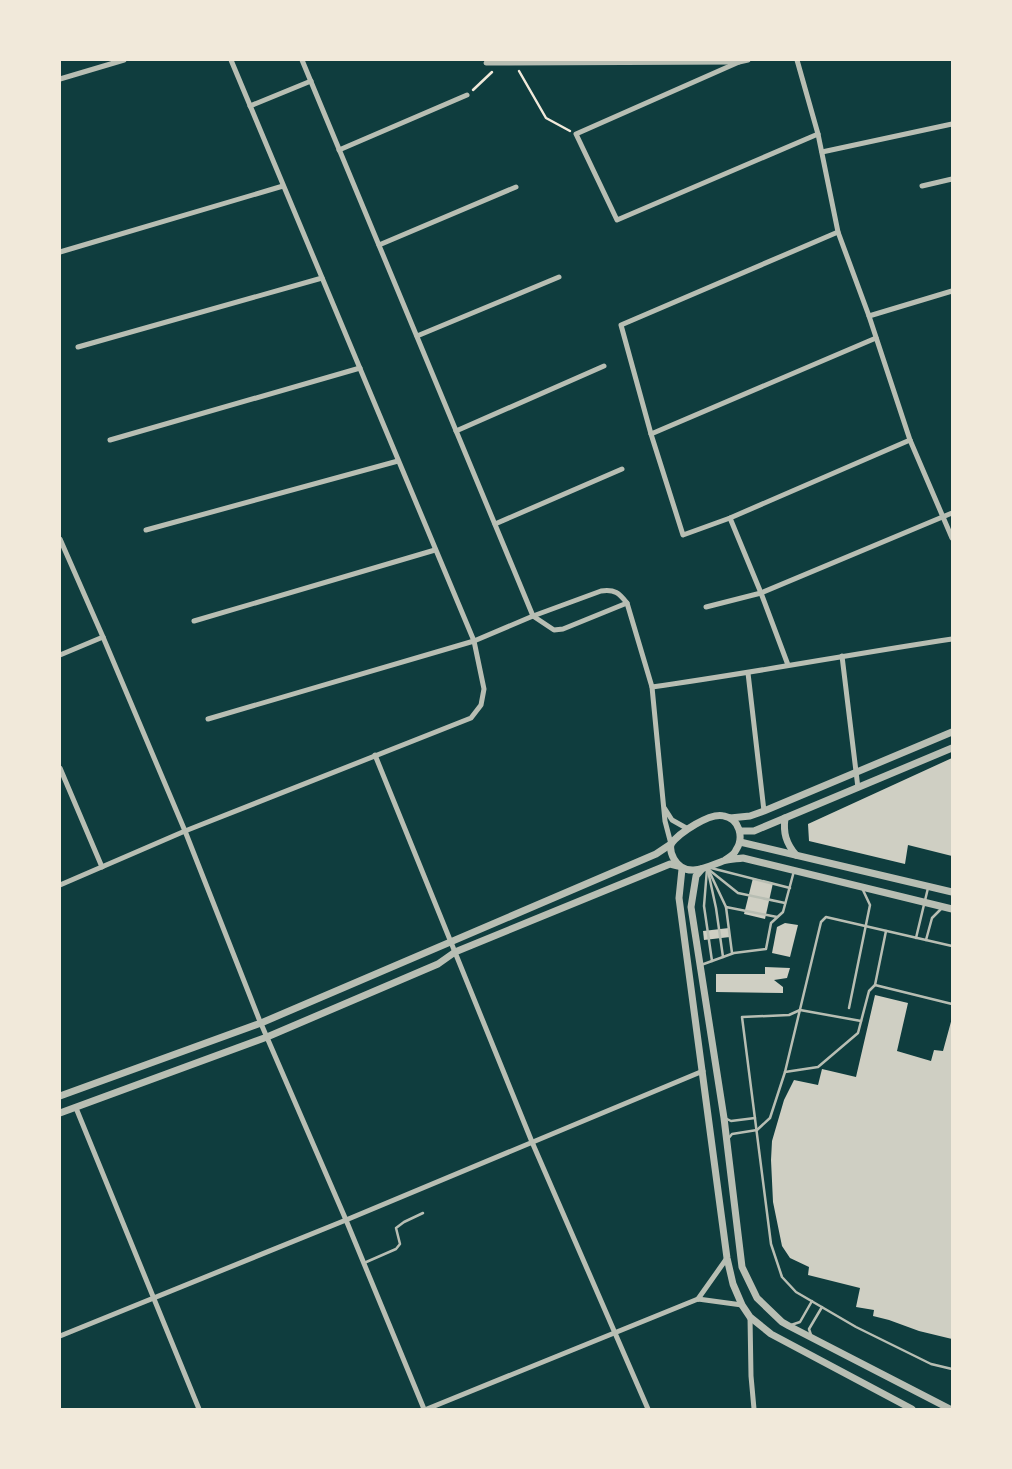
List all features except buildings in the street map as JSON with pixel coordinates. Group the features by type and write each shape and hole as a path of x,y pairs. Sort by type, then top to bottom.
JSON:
{"street":[{"path":"60,78 124,60"},
{"path":"60,885 185,831 471,718 481,705 484,689 474,641 230,60"},
{"path":"302,60 533,616 554,630 563,629 627,603"},
{"path":"748,60 739,62 576,134 617,220 818,134"},
{"path":"796,60 818,134 838,232 869,316 910,440 952,538"},
{"path":"486,63 739,62"},
{"path":"250,106 311,82"},
{"path":"339,150 467,96"},
{"path":"822,152 952,124"},
{"path":"922,186 952,179"},
{"path":"60,252 284,186"},
{"path":"379,245 516,187"},
{"path":"838,232 621,325 651,434 683,535 730,518 910,440"},
{"path":"417,336 559,277"},
{"path":"78,348 322,278"},
{"path":"869,316 952,291"},
{"path":"651,434 876,338"},
{"path":"456,431 604,366"},
{"path":"110,440 360,368"},
{"path":"146,530 398,461"},
{"path":"495,524 622,469"},
{"path":"706,607 762,593 952,513"},
{"path":"730,518 762,593 788,665"},
{"path":"60,539 104,637 185,831 261,1023 426,1409 698,1299 742,1305"},
{"path":"194,621 436,550"},
{"path":"208,719 474,641 533,616 611,590 620,595 627,603 652,687 667,832 671,844 671,853 680,867 679,898 727,1258 733,1284 742,1305 750,1317 771,1334 912,1409"},
{"path":"60,655 104,637"},
{"path":"652,687 952,639"},
{"path":"842,656 858,788"},
{"path":"748,673 764,811"},
{"path":"730,818 750,816 764,811 856,774 952,732"},
{"path":"740,832 754,831 952,748"},
{"path":"375,755 532,1142 648,1409"},
{"path":"60,768 102,868"},
{"path":"665,808 672,820 688,829"},
{"path":"60,1096 261,1023 451,942 656,854 688,829 715,816 723,815 730,818 738,826 740,842 734,854 725,860 704,868 680,867 670,864 455,952 438,964 267,1037 60,1114"},
{"path":"785,818 784,835 790,848 796,855"},
{"path":"740,842 952,892"},
{"path":"725,860 743,858 952,909"},
{"path":"704,868 696,876 692,907 724,1118 742,1267 757,1298 782,1322 950,1409"},
{"path":"688,965 701,965"},
{"path":"60,1336 346,1220 703,1071"},
{"path":"76,1108 199,1409"},
{"path":"698,1299 727,1258"},
{"path":"750,1317 751,1376 754,1409"}],"lane":[{"path":"704,868 790,888"},
{"path":"704,868 738,893 786,903"},
{"path":"704,868 726,907 732,954"},
{"path":"704,868 716,908 723,957"},
{"path":"704,868 704,906 712,961"},
{"path":"701,965 732,954 766,949 771,923 783,912 794,871"},
{"path":"849,1008 870,904 862,887"},
{"path":"916,938 929,887"},
{"path":"726,907 777,917"},
{"path":"926,940 932,918 944,907"},
{"path":"727,1140 732,1134 756,1130 770,1118 785,1072 821,922 826,917 952,946"},
{"path":"785,1072 818,1067 858,1033 869,991 875,985 886,931"},
{"path":"875,985 952,1004"},
{"path":"861,1021 800,1010 789,1015 742,1017 771,1244 782,1276 796,1292 856,1327 931,1364 952,1369"},
{"path":"724,1118 731,1121 755,1118"},
{"path":"364,1263 396,1249 400,1244 396,1228 423,1213"},
{"path":"789,1326 800,1322 812,1301"},
{"path":"813,1339 809,1329 822,1307"}],"path":[{"path":"467,96 500,63"},
{"path":"515,63 546,118 576,134"}]}
